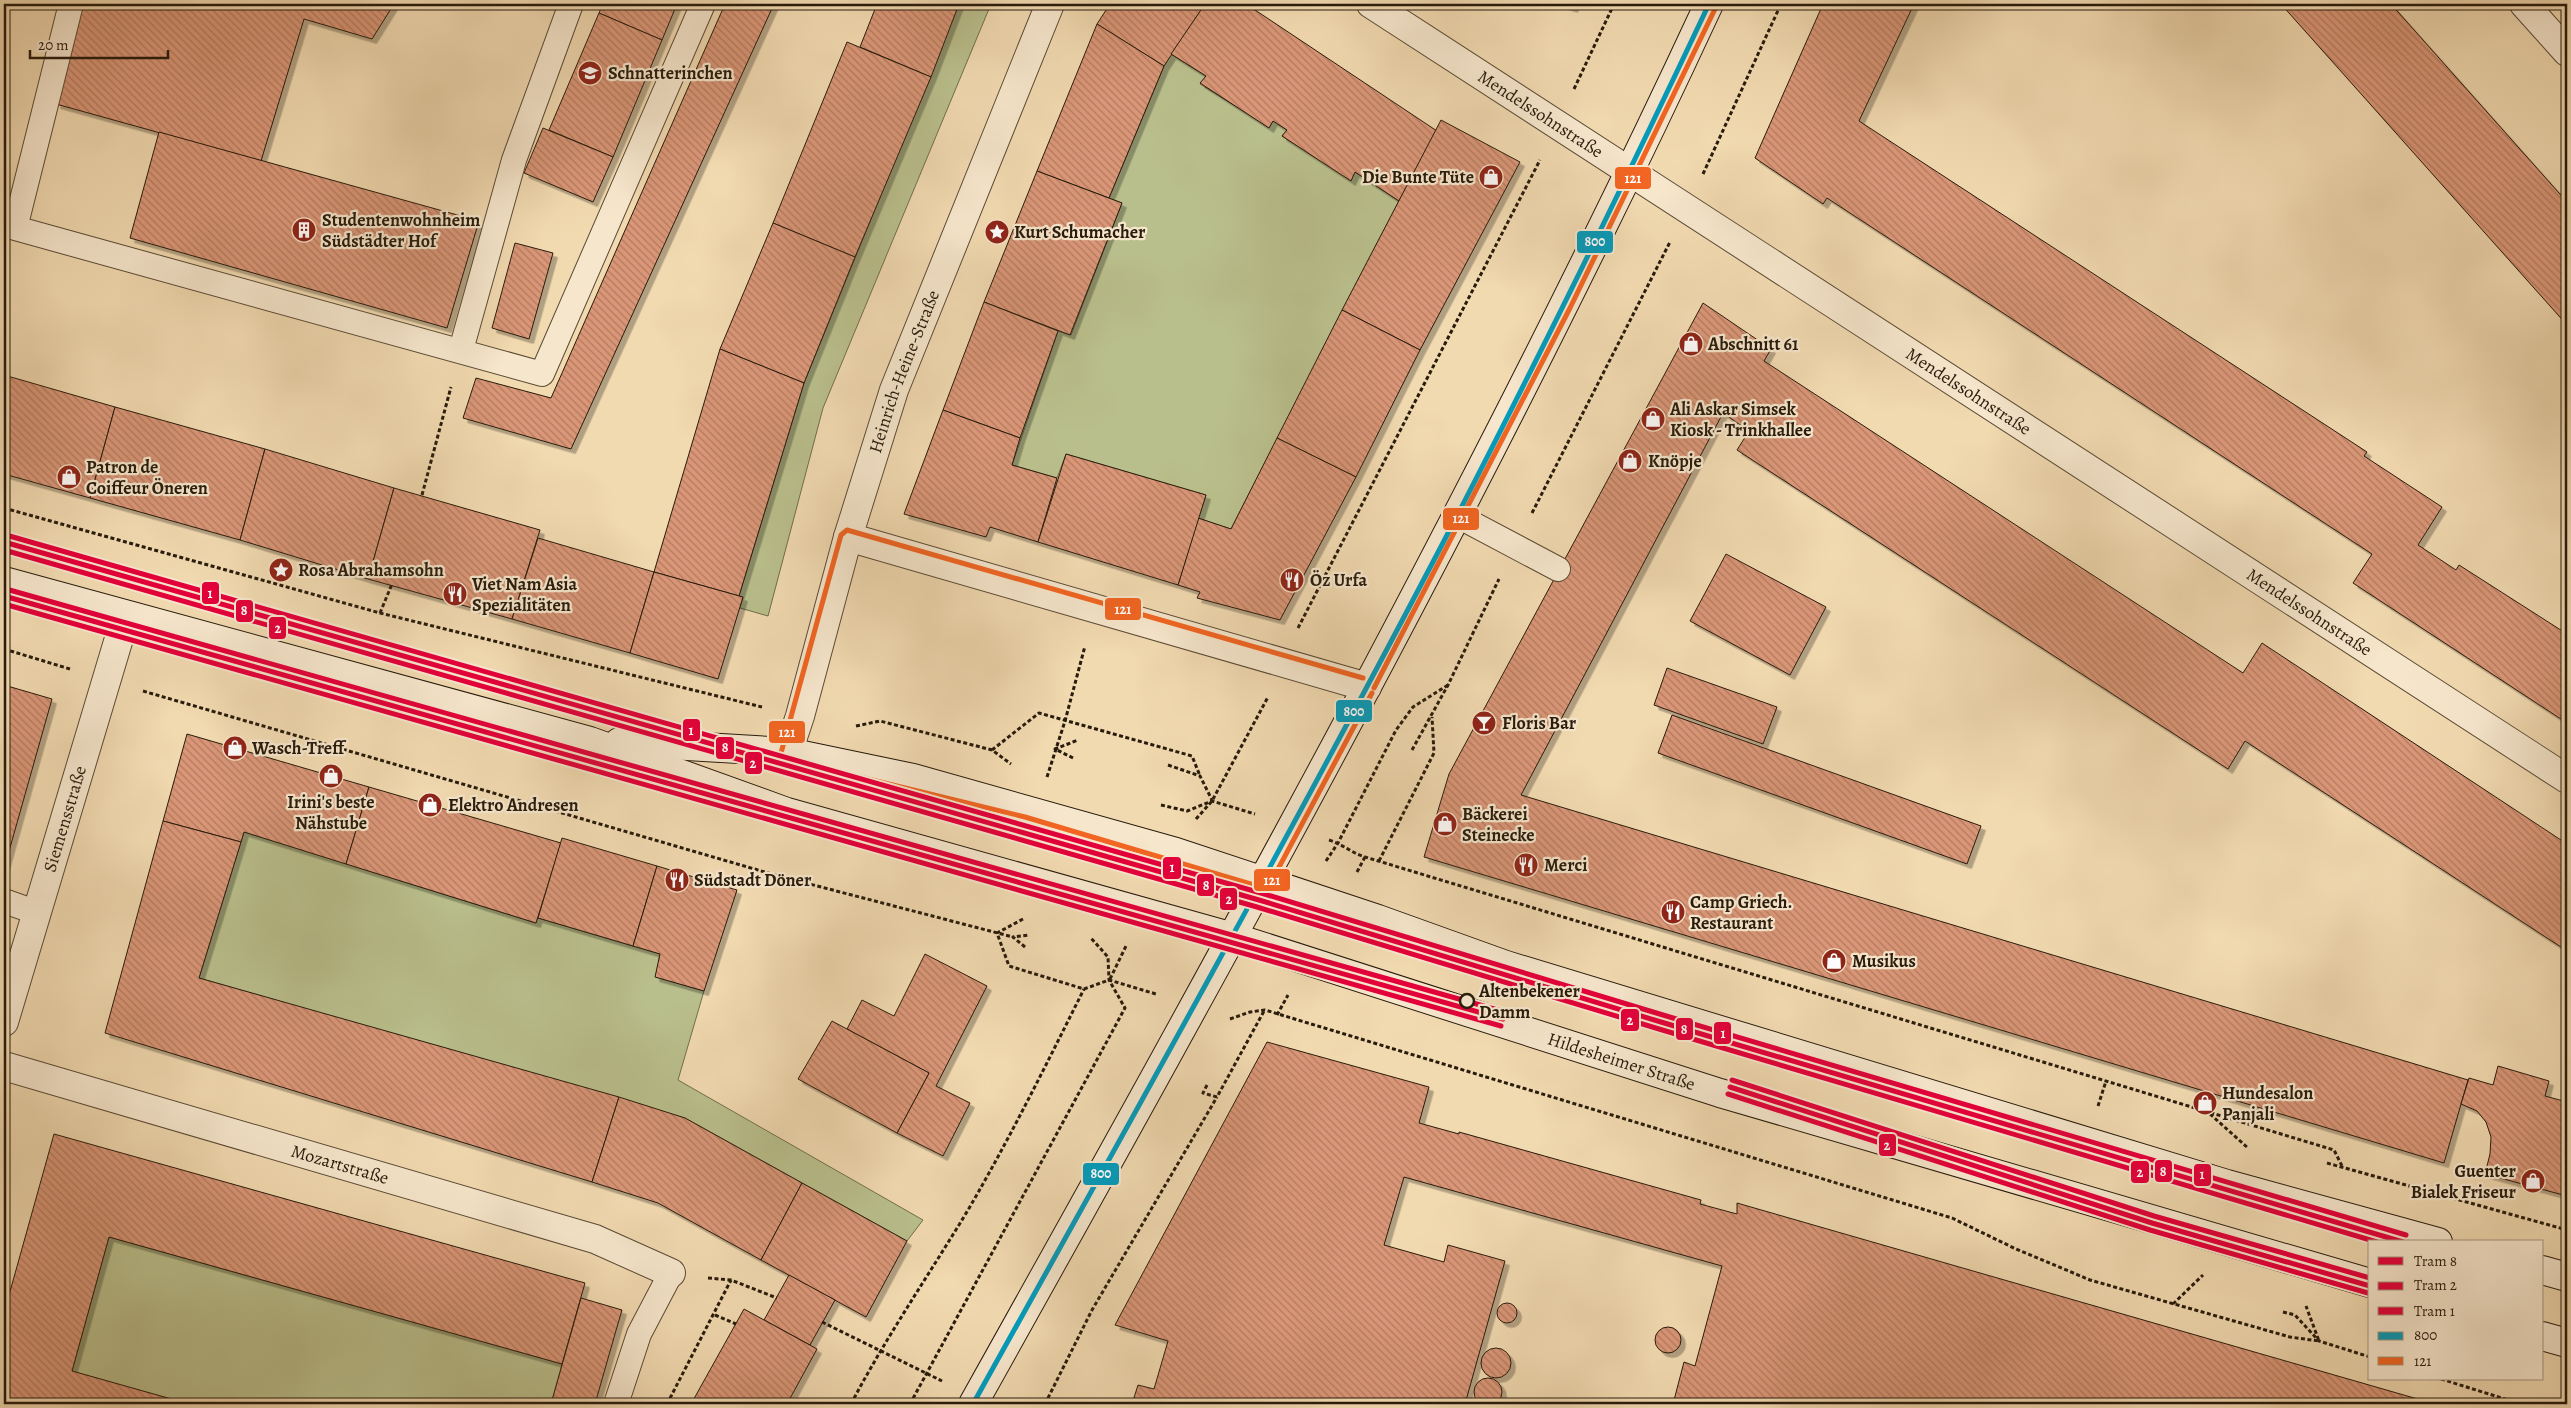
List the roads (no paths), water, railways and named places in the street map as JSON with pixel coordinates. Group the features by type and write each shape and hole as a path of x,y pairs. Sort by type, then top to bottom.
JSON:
{"street":[{"name":"Heinrich-Heine-Straße","path":"788,752 800,716 848,537 894,390 1050,4"},
{"name":"Mendelssohnstraße","path":"1371,4 2567,779"},
{"path":"974,1401 1195,1006 1367,687 1630,172 1708,4"},
{"path":"2524,4 2567,52"},
{"path":"848,537 1367,687"},
{"name":"Hildesheimer Straße","path":"4,582 590,741 787,812 1233,936 1720,1093 2368,1282"},
{"name":"Siemensstraße","path":"4,1022 126,615"},
{"name":"Hildesheimer Straße","path":"590,741 788,752 913,778 1176,852 1378,919 1506,965 2227,1184 2431,1240"},
{"name":"Mozartstraße","path":"4,1066 595,1239 671,1273"},
{"path":"2544,1271 2567,1277"},
{"path":"2544,1337 2567,1343"}],"lane":[{"path":"71,4 15,228 461,350 542,374 703,4"},
{"path":"461,350 507,157 572,4"},
{"path":"1456,515 1558,569"},
{"path":"4,902 38,912"},
{"path":"616,1404 640,1334 671,1273"}],"tram line":[{"name":"1","path":"6,535 1261,893 1663,1015 2406,1235"},
{"name":"8","path":"4,542 1259,900 1661,1022 2396,1240"},
{"name":"2","path":"4,550 1257,907 1659,1029 2370,1240"},
{"name":"1","path":"6,589 1505,1012"},
{"name":"8","path":"4,596 1503,1019"},
{"name":"2","path":"4,604 1501,1026"},
{"name":"1","path":"1732,1080 2154,1216 2368,1277"},
{"name":"8","path":"1730,1087 2152,1223 2368,1285"},
{"name":"2","path":"1728,1094 2150,1230 2368,1293"}],"place":[{"name":"Schnatterinchen","path":"590,73"},
{"name":"Die Bunte Tüte","path":"1491,177"},
{"name":"Studentenwohnheim Südstädter Hof","path":"304,230"},
{"name":"Kurt Schumacher","path":"997,232"},
{"name":"Abschnitt 61","path":"1691,344"},
{"name":"Ali Askar Simsek Kiosk - Trinkhallee","path":"1653,419"},
{"name":"Knöpje","path":"1630,461"},
{"name":"Patron de Coiffeur Öneren","path":"69,477"},
{"name":"Rosa Abrahamsohn","path":"281,570"},
{"name":"Öz Urfa","path":"1292,580"},
{"name":"Viet Nam Asia Spezialitäten","path":"455,594"},
{"name":"Floris Bar","path":"1484,723"},
{"name":"Wasch-Treff","path":"235,748"},
{"name":"Irini's beste Nähstube","path":"331,776"},
{"name":"Elektro Andresen","path":"430,805"},
{"name":"Bäckerei Steinecke","path":"1445,824"},
{"name":"Merci","path":"1526,865"},
{"name":"Südstadt Döner","path":"677,880"},
{"name":"Camp Griech. Restaurant","path":"1673,912"},
{"name":"Musikus","path":"1834,961"},
{"name":"Altenbekener Damm","path":"1467,1001"},
{"name":"Hundesalon Panjali","path":"2205,1103"},
{"name":"Guenter Bialek Friseur","path":"2533,1181"}]}
